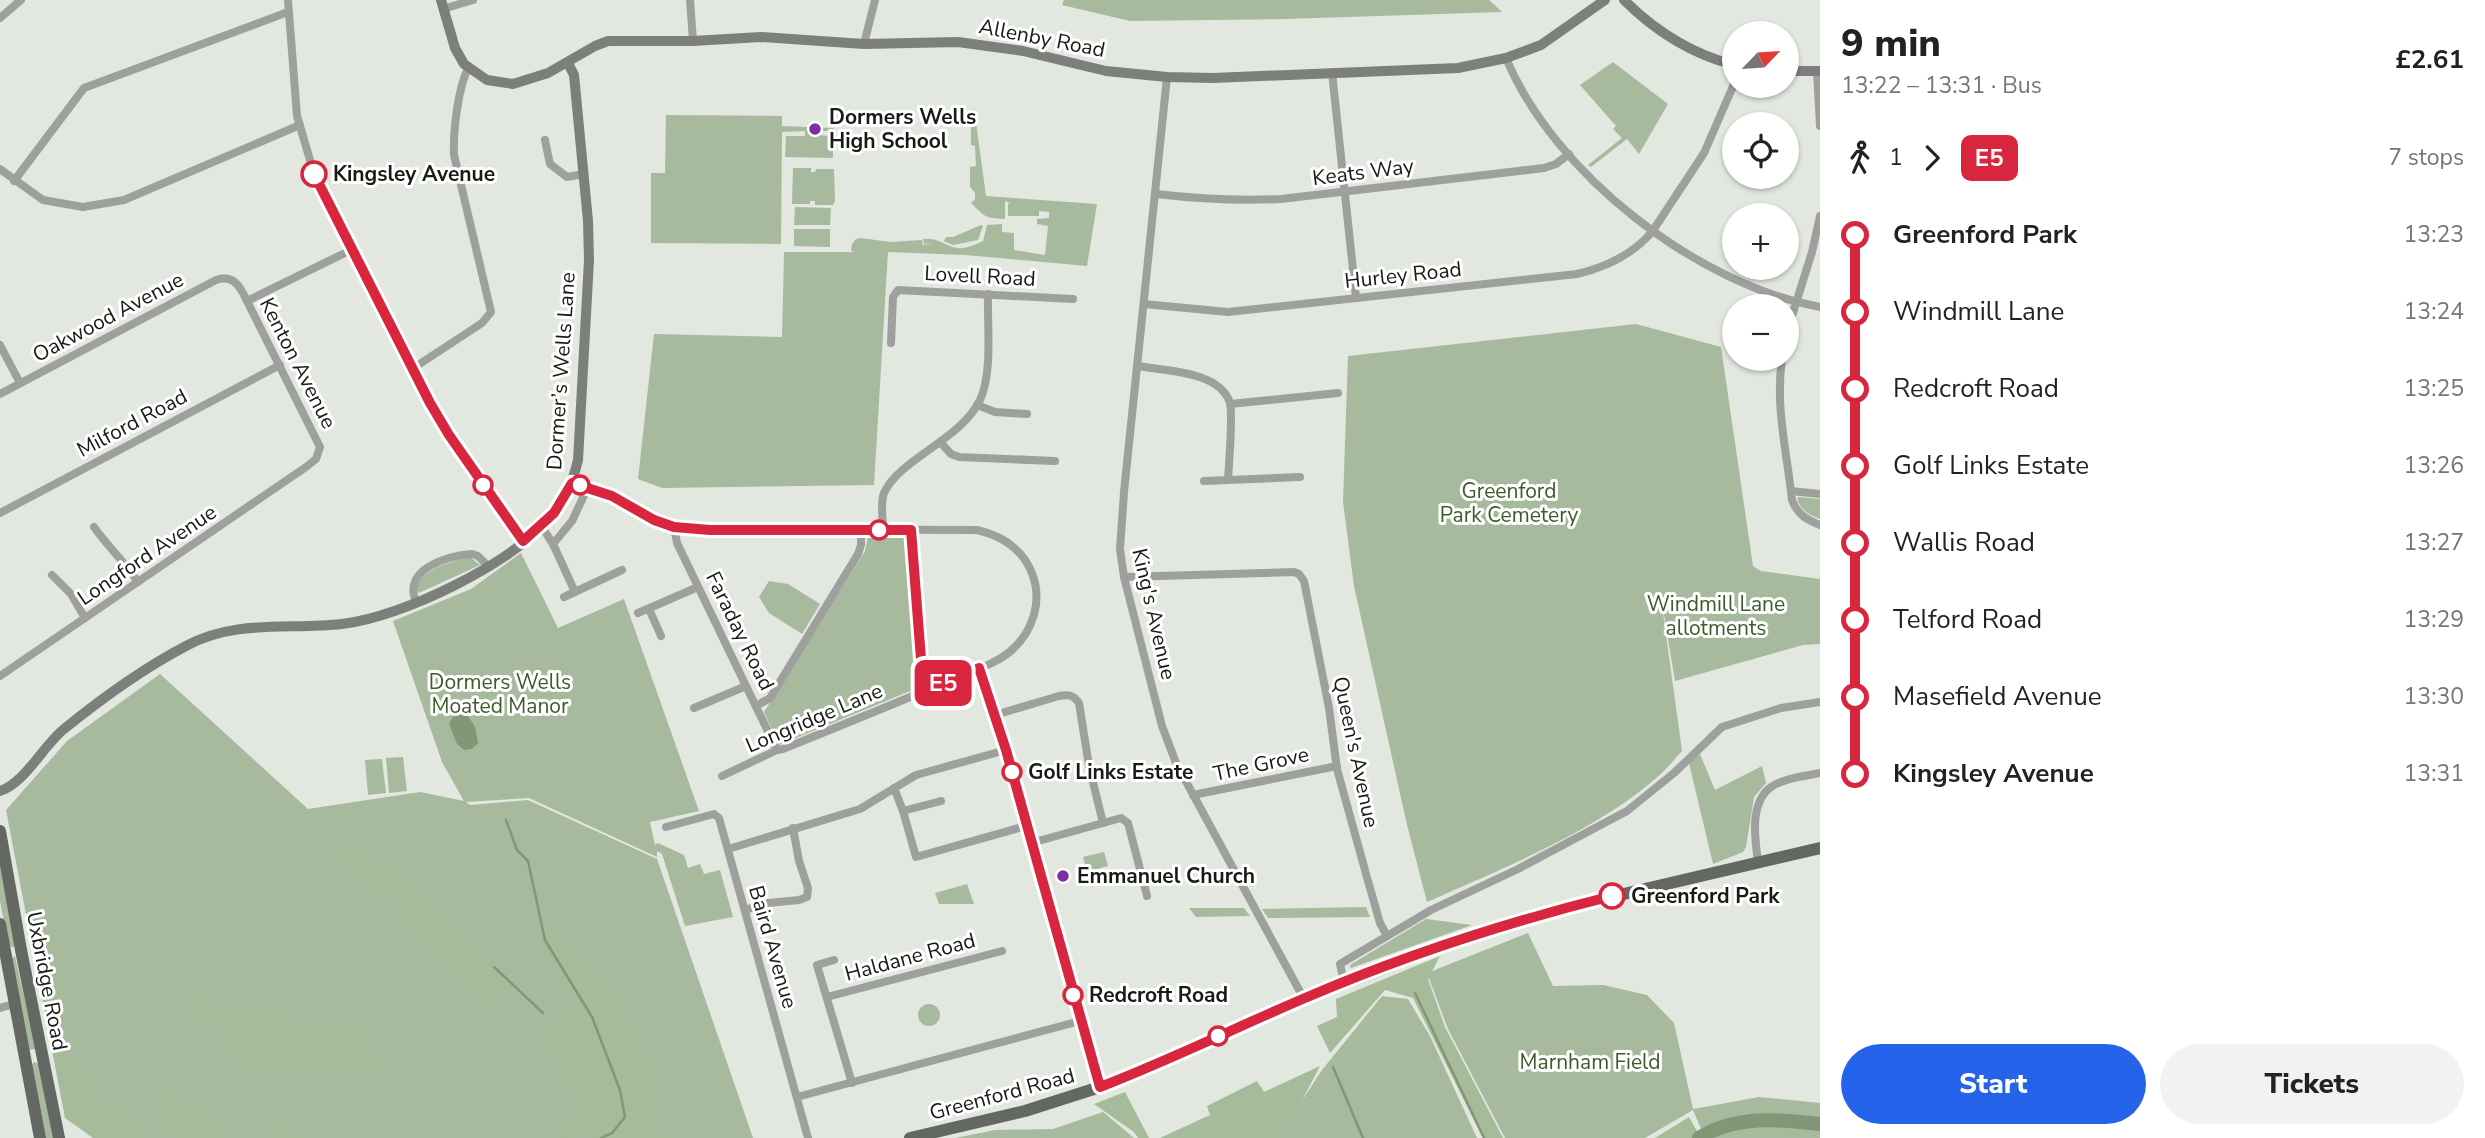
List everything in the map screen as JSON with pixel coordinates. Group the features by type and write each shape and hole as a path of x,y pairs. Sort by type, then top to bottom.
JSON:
{"main road":[{"name":"Uxbridge Road","path":"0,831 59,1138"},
{"name":"Greenford Road","path":"910,1138 1025,1111 1100,1087 1344,982 1453,942 1594,901 1820,848"},
{"name":"Uxbridge Road","path":"0,924 5,953 6,987 14,1004 40,1138"},
{"path":"5,953 21,950"},
{"path":"26,1066 27,1060 34,1055 41,1058 44,1064"}],"street":[{"path":"0,18 21,0"},
{"path":"288,0 294,90 300,125 315,177 412,369 449,435 523,541"},
{"path":"412,369 482,323 491,312 454,155 463,79 468,68 458,54 442,4 473,0"},
{"path":"690,0 693,41"},
{"path":"864,44 875,0"},
{"name":"Allenby Road","path":"468,68 487,80 513,84 537,78 608,41 775,37 864,44 958,42 1023,51 1106,71 1167,77 1213,78 1458,68 1506,58 1541,45 1605,0"},
{"path":"1624,0 1645,20 1672,39 1722,61"},
{"path":"14,181 85,88 288,12"},
{"path":"1506,58 1529,100 1569,154 1616,202 1652,232 1686,254 1735,279 1774,294"},
{"name":"Dormer’s Wells Lane","path":"0,791 19,781 41,751 63,730 163,659 199,639 238,629 351,622 416,602 488,566 542,527 559,507 572,483 579,452 589,295 588,229 574,75 568,63"},
{"path":"1799,71 1818,71 1820,126"},
{"path":"1332,72 1356,298"},
{"name":"King's Avenue","path":"1167,77 1121,523 1120,549 1124,577 1162,726 1175,763 1304,999"},
{"name":"Hurley Road","path":"1144,304 1228,312 1577,274 1602,268 1624,256 1652,232 1704,153 1728,98"},
{"path":"0,169 43,200 83,207 124,200 300,125"},
{"path":"545,140 550,164 567,177 583,174"},
{"name":"Keats Way","path":"1156,194 1238,201 1345,192 1544,168 1556,164 1569,154"},
{"path":"1798,294 1812,252 1820,216"},
{"path":"247,301 351,250"},
{"name":"Oakwood Avenue","path":"0,394 216,280 224,278 234,281"},
{"name":"Kenton Avenue","path":"234,281 247,301 318,440 320,452 313,462"},
{"name":"Lovell Road","path":"891,343 893,297 898,290 1073,299"},
{"path":"883,530 883,497 887,488 902,472 941,443 977,405 986,378 988,294"},
{"path":"1799,303 1820,307"},
{"path":"0,345 20,383"},
{"name":"Milford Road","path":"0,513 280,365"},
{"path":"1139,366 1206,378 1222,388 1230,404 1228,480"},
{"path":"1781,371 1781,415 1791,491 1796,509 1820,525"},
{"path":"1230,404 1338,393"},
{"path":"977,405 995,412 1027,414"},
{"path":"941,443 951,454 959,457 1055,461"},
{"name":"Longford Avenue","path":"0,676 313,462"},
{"path":"1204,481 1300,477"},
{"name":"Longridge Lane","path":"572,483 612,496 654,520 674,527 710,530 968,529 986,532 1012,546 1031,570 1037,599 1029,627 1008,653 979,668 783,750 777,750 722,776"},
{"path":"553,544 572,521 588,487"},
{"path":"1791,491 1820,494"},
{"path":"94,527 138,582"},
{"path":"542,527 553,544 575,592"},
{"name":"Faraday Road","path":"674,527 677,543 777,750"},
{"path":"756,706 769,698 778,686 858,554 861,530"},
{"path":"911,530 921,659 932,688"},
{"path":"416,602 411,589 415,580 438,562 472,554 488,566"},
{"path":"564,597 622,570"},
{"name":"Queen's Avenue","path":"1124,577 1278,572 1299,574 1307,587 1337,766 1374,902 1387,936"},
{"path":"52,575 71,594 86,618"},
{"path":"638,613 698,587"},
{"path":"649,609 660,636"},
{"path":"979,668 1006,750 1100,1087"},
{"path":"694,708 746,686"},
{"path":"995,715 1067,694 1074,696 1079,703 1091,775 1103,822"},
{"path":"1344,982 1340,964 1430,910 1518,869 1628,811 1674,773 1722,727 1782,708 1820,702"},
{"path":"728,849 860,809 916,775 1006,750"},
{"name":"The Grove","path":"1193,796 1337,766"},
{"path":"1758,862 1754,831 1764,794 1778,783 1820,773"},
{"path":"894,788 916,857 1026,826"},
{"path":"903,811 941,801"},
{"name":"Baird Avenue","path":"666,827 714,814 719,818 808,1138"},
{"path":"1031,844 1121,818 1128,822 1147,896"},
{"path":"745,910 807,897 808,888 799,861 793,828"},
{"name":"Haldane Road","path":"827,998 1002,951"},
{"name":"Haldane Road","path":"834,960 817,965 852,1083"},
{"path":"0,1008 14,1004"},
{"path":"797,1097 1080,1021"}],"green space":[{"path":"1064,0 1489,0 1502,12 1130,21 1062,5"},
{"path":"1613,62 1668,104 1639,154 1627,139 1591,167 1588,165 1622,138 1613,129 1616,126 1580,85"},
{"path":"974,108 986,196 1097,204 1087,266 965,255 888,252 874,485 662,488 638,479 654,334 782,337 784,252 855,252 851,251 852,244 861,238 890,242 922,240 923,245 934,243 924,244 923,239 932,239 955,248 963,248 983,241 987,225 1002,224 1002,232 1014,233 1014,250 1045,255 1048,226 1037,224 1037,219 1049,218 1049,212 1039,211 1039,216 1008,216 1010,203 1005,201 1005,219 993,218 983,214 971,203 975,199 975,193 970,187 970,167 976,166 975,146 971,145 971,118"},
{"path":"666,115 782,116 782,126 834,128 834,131 813,131 813,135 833,136 833,158 785,157 786,136 805,136 805,131 782,132 781,244 651,243 651,173 665,173"},
{"path":"793,168 811,168 811,172 816,169 834,169 833,205 815,205 815,201 810,201 810,204 792,204"},
{"path":"795,207 831,208 830,225 794,225"},
{"path":"983,226 978,240 953,245 944,241 946,237 953,237"},
{"path":"794,229 830,229 830,247 794,246"},
{"name":"Greenford Park Cemetery","path":"1636,324 1721,347 1722,371 1725,371 1753,566 1761,571 1820,579 1820,644 1803,645 1675,681 1660,591 1682,751 1666,769 1631,798 1576,833 1427,902 1407,825 1354,586 1343,502 1348,356"},
{"path":"1799,497 1820,499 1820,519 1803,509 1798,502"},
{"path":"906,536 917,657 927,684 779,745 764,712 865,551 868,537"},
{"name":"Dormers Wells Moated Manor","path":"521,553 558,628 624,599 699,811 650,822 655,845 658,843 684,855 688,868 700,864 704,874 720,870 733,917 685,926 662,854 657,851 657,857 529,798 466,802 470,805 528,800 657,859 753,1138 93,1138 65,1118 6,810 67,741 160,674 308,809 420,792 464,801 442,762 393,621 471,589"},
{"path":"470,557 480,565 419,593 416,589 424,576 431,571"},
{"path":"769,581 788,584 820,604 802,634 769,613 759,597"},
{"path":"1700,754 1715,790 1762,766 1766,783 1754,797 1743,852 1713,864 1689,763"},
{"path":"403,757 407,791 389,793 386,758"},
{"path":"382,759 386,793 368,795 365,760"},
{"path":"1104,852 1108,866 1087,872 1083,857"},
{"path":"0,859 15,945 13,948 8,944 0,901"},
{"path":"967,884 974,904 939,904 935,893"},
{"path":"1366,907 1370,917 1268,918 1262,909"},
{"path":"1189,908 1244,908 1250,916 1196,917"},
{"path":"1426,919 1472,925 1351,968 1350,965"},
{"name":"Marnham Field","path":"1528,933 1553,986 1603,985 1647,995 1674,1023 1693,1109 1759,1097 1820,1103 1820,1138 1705,1138 1693,1110 1645,1138 1505,1138 1448,1029 1427,973"},
{"path":"15,956 36,1049 28,1050 11,959"},
{"path":"1382,996 1408,999 1430,1036 1477,1138 1267,1138 1292,1116 1322,1070"},
{"path":"929,1004 937,1007 940,1015 937,1023 929,1026 921,1023 918,1015 921,1007"},
{"path":"34,1062 39,1064 53,1138 46,1138 32,1065"},
{"path":"1103,1112 1134,1138 955,1138 995,1130 1053,1129"}],"shaded area":[{"path":"455,713 467,714 475,727 478,743 472,749 464,750 457,744 449,724"},
{"path":"343,844 408,880 449,928 499,968 505,983 497,1005 457,976 390,899 343,862 329,846"},
{"path":"541,923 552,927 597,984 611,993 617,1010 647,1061 653,1111 666,1138 598,1138 595,1134 561,1138 578,1116 567,1083 547,1041 550,1020 566,1014 577,1017 583,1009 540,936"},
{"path":"1440,956 1428,979 1445,1027 1503,1138 1483,1138 1413,998 1385,990 1330,1053 1317,1026 1337,1017 1336,999"},
{"path":"184,998 252,1009 362,1033 381,1060 370,1081 333,1065 312,1061 299,1078 265,1075 236,1060 226,1035 198,1019"},
{"path":"45,999 62,1038 83,1075 101,1097 130,1121 144,1138 96,1138 67,1117"},
{"path":"1320,1066 1294,1116 1269,1138 1160,1138 1210,1115 1207,1106 1257,1081 1264,1092"},
{"path":"167,1091 207,1114 230,1121 232,1129 218,1138 172,1138 161,1120"},
{"path":"1125,1092 1149,1138 1138,1138 1134,1132 1094,1104"},
{"path":"275,1117 296,1129 301,1138 275,1138"},
{"path":"1689,1117 1698,1133 1694,1138 1655,1138"}],"waterway":[{"path":"506,820 517,850 528,861 545,940 592,1017 620,1090 625,1117 612,1133 601,1138"},
{"path":"494,967 543,1013"},
{"path":"1415,993 1484,1138"},
{"path":"1333,1067 1363,1138"},
{"path":"1699,1138 1727,1125 1758,1120 1820,1124"}],"bus line":[{"name":"E5","path":"314,174 430,403 449,435 523,541 542,527 554,513 572,483 612,496 663,524 693,530 911,530 922,663 932,688 979,668 1006,750 1100,1087 1344,982 1408,958 1453,942 1612,896"}],"place":[{"name":"Dormers Wells High School","path":"815,129"},
{"name":"Kingsley Avenue","path":"314,174"},
{"name":"Golf Links Estate","path":"1012,772"},
{"name":"Emmanuel Church","path":"1063,876"},
{"name":"Greenford Park","path":"1612,896"},
{"name":"Redcroft Road","path":"1073,995"}],"park label":[{"name":"Windmill Lane allotments","path":"1716,616"}]}
